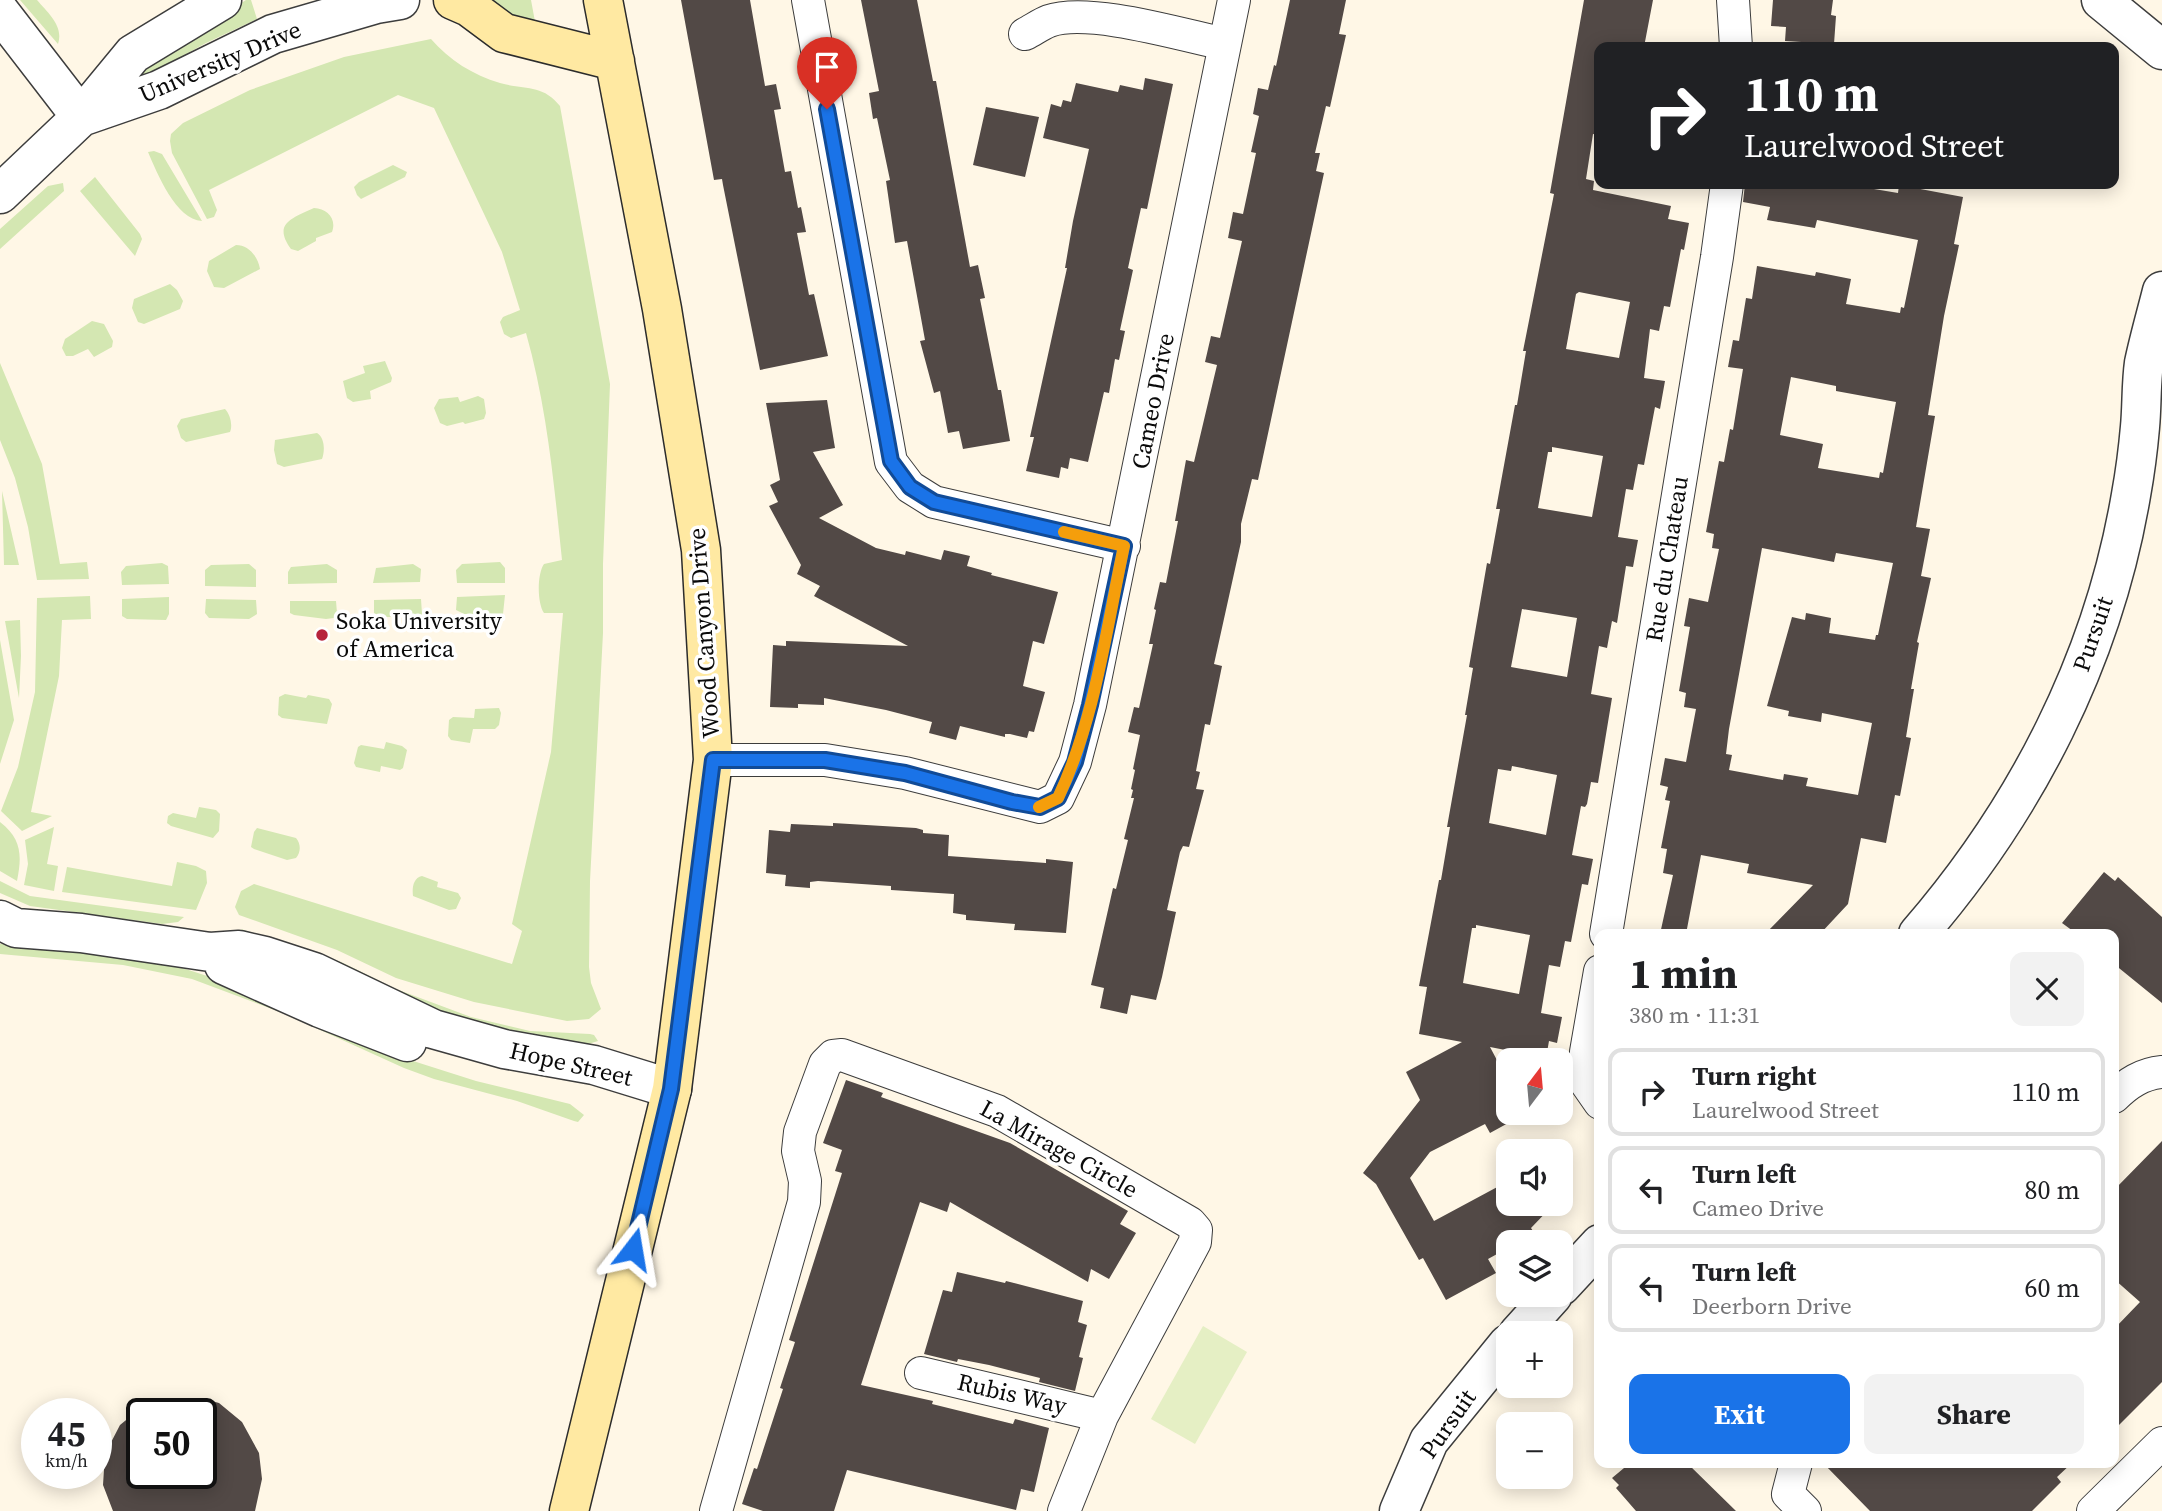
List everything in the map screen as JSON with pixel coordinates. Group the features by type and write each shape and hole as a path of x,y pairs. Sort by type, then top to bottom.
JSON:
{"main road":[{"path":"453,0 469,7 503,33 615,61"},
{"name":"Wood Canyon Drive","path":"569,1511 671,1089 713,760 701,550 662,309 603,0"}],"street":[{"name":"University Drive","path":"0,194 81,117 133,54 222,0"},
{"name":"University Drive","path":"81,117 159,90 273,34 376,4 400,0"},
{"path":"808,0 891,461 910,487 934,502 1124,546"},
{"name":"Cameo Drive","path":"713,760 825,760 905,773 1040,807 1058,798 1075,762 1090,705 1234,0"},
{"path":"1733,0 1736,42"},
{"path":"2101,0 2162,50"},
{"path":"0,12 81,117"},
{"path":"1025,34 1050,21 1082,17 1225,44"},
{"name":"Rue du Chateau","path":"1607,929 1726,189"},
{"name":"Pursuit","path":"1922,929 1982,854 2014,806 2050,742 2094,637 2114,573 2129,506 2140,428 2144,365 2162,291"},
{"name":"Hope Street","path":"5,926 81,933 210,952 228,968 320,1008 429,1050 503,1071 588,1089 671,1089"},
{"path":"1594,1012 1584,1080 1594,1094"},
{"name":"La Mirage Circle","path":"716,1511 804,1202 805,1181 798,1150 800,1132 825,1064 832,1056 842,1055 997,1111 1190,1223 1196,1230 1195,1242 1102,1416 1064,1511"},
{"path":"2119,1092 2128,1084 2150,1073 2162,1072"},
{"path":"1573,1273 1594,1250"},
{"path":"1530,1321 1542,1307"},
{"name":"Pursuit","path":"1399,1511 1429,1441 1496,1359"},
{"name":"Rubis Way","path":"921,1373 1102,1416"},
{"path":"2093,1511 2162,1443"},
{"path":"1795,1468 1788,1494 1805,1511"}],"green space":[{"path":"20,0 37,0 46,10 59,31 58,44"},
{"path":"246,0 251,0 257,19 206,43 139,80 135,71"},
{"path":"488,0 531,0 536,27 521,21"},
{"path":"431,39 446,54 480,76 540,91 560,106 610,384 603,633 590,881 589,967 591,983 601,1009 589,1019 567,1021 474,1002 396,978 337,950 239,915 235,907 241,891 254,884 512,964 522,931 512,924 551,752 563,613 544,613 540,603 539,581 544,564 562,560 545,417 526,333 511,338 504,334 500,322 503,317 520,310 502,252 434,108 398,95 209,190 217,210 214,217 207,219 172,153 170,141 171,134 183,123 250,90 344,57"},
{"path":"148,152 162,154 202,221 184,213 169,194"},
{"path":"393,165 407,172 405,177 361,199 357,195 354,187 359,182"},
{"path":"95,177 140,234 142,239 135,256 80,191"},
{"path":"63,183 64,191 0,249 0,229 48,186"},
{"path":"314,208 330,215 333,222 332,232 316,238 316,241 298,251 291,249 284,227 287,222"},
{"path":"236,245 252,252 260,269 224,288 214,287 207,271 209,261"},
{"path":"170,284 183,301 180,309 144,324 138,322 132,308 134,299"},
{"path":"92,321 104,324 113,341 112,347 94,357 88,349 73,356 66,356 62,348 65,339"},
{"path":"385,361 391,382 370,391 371,399 353,402 347,398 343,381 365,373 363,366"},
{"path":"0,363 42,464 60,564 87,562 89,579 37,580 28,527 15,478 0,440"},
{"path":"478,396 484,399 484,419 447,426 440,423 434,408 439,399 458,397 460,402"},
{"path":"225,409 230,420 230,432 186,442 181,438 177,426 181,419"},
{"path":"317,433 324,445 322,459 284,467 277,464 275,440"},
{"path":"2,491 19,565 4,565"},
{"path":"500,562 505,568 505,583 457,583 456,570 462,564"},
{"path":"162,563 168,566 169,584 122,585 121,572 126,566"},
{"path":"249,564 256,570 256,587 205,586 205,570 211,565"},
{"path":"327,564 337,570 337,583 288,584 291,567"},
{"path":"413,564 421,569 420,582 373,583 376,568"},
{"path":"505,595 503,614 464,614 456,610 457,597"},
{"path":"90,596 91,619 62,620 59,676 31,812 52,816 22,831 1,811 18,767 35,692 37,598"},
{"path":"169,597 169,614 166,620 127,619 122,616 122,599"},
{"path":"206,599 256,600 257,614 249,619 209,618 205,613"},
{"path":"421,599 420,617 379,617 374,613 374,600"},
{"path":"290,601 336,601 337,613 334,618 326,619 294,615 290,613"},
{"path":"20,620 21,656 19,698 5,621"},
{"path":"0,640 14,720 0,764"},
{"path":"285,694 329,699 332,704 327,724 282,718 278,715 279,697"},
{"path":"499,708 499,725 495,729 473,729 470,743 451,740 448,736 449,720 453,717 474,718 475,709"},
{"path":"386,742 407,750 403,768 400,770 381,766 380,772 356,767 354,763 358,747 361,745 384,749"},
{"path":"199,807 216,810 220,814 219,831 213,838 167,823 168,816 173,813 196,818"},
{"path":"0,822 13,835 19,848 17,881 0,871"},
{"path":"54,827 47,864 58,866 54,891 24,885 28,864 25,840"},
{"path":"257,828 296,838 300,848 296,858 287,860 251,847"},
{"path":"177,862 206,871 207,883 196,910 62,892 67,867 172,886"},
{"path":"422,876 438,882 437,887 458,893 461,898 456,909 449,910 413,896 415,881"},
{"path":"0,881 30,896 184,917 178,922 162,924 30,906 0,893"},
{"path":"241,929 341,962 396,989 471,1017 530,1031 590,1034 598,1041 582,1046 468,1025 247,935"},
{"path":"0,944 44,946 161,961 244,988 410,1060 476,1081 570,1104 584,1115 578,1122 517,1101 434,1079 285,1014 192,979 123,965 0,954"},
{"path":"1203,1326 1247,1352 1195,1444 1151,1419"}],"building":[{"path":"681,0 750,0 765,86 776,84 781,109 774,110 785,172 791,171 798,208 801,207 806,232 797,233 809,295 814,294 828,356 760,370 722,179 714,180"},
{"path":"861,0 917,0 933,81 936,81 970,267 978,265 985,298 980,299 1010,441 963,449 959,431 948,433 940,391 934,393 920,341 925,340 907,241 895,243 886,181 890,180 877,118 873,119 869,93 879,91"},
{"path":"1290,0 1346,0 1339,34 1346,35 1330,107 1326,106 1315,153 1320,153 1316,171 1324,173 1258,480 1252,479 1241,524 1241,542 1214,664 1222,666 1210,725 1205,724 1196,771 1200,772 1196,789 1204,790 1189,847 1183,846 1180,852 1167,910 1176,912 1162,977 1156,1000 1131,995 1127,1014 1100,1008 1104,988 1091,985 1113,888 1116,889 1128,840 1124,839 1134,798 1131,798 1131,789 1140,735 1128,732 1134,707 1139,708 1153,644 1149,644 1156,610 1154,609 1160,582 1166,583 1186,460 1194,462 1217,365 1205,362 1211,336 1220,338 1242,241 1228,238 1233,212 1243,214 1256,153 1251,152 1259,116 1253,114 1258,88 1268,90"},
{"path":"1584,0 1653,0 1645,42 1594,42 1594,134 1586,179 1594,181 1593,190 1671,206 1668,219 1689,223 1670,307 1664,306 1659,331 1650,329 1644,378 1665,381 1660,409 1655,407 1644,465 1638,464 1633,490 1626,489 1618,537 1638,540 1633,567 1626,566 1617,623 1612,621 1607,648 1599,646 1591,694 1612,698 1598,783 1591,782 1587,804 1585,807 1581,806 1572,855 1593,859 1588,885 1582,884 1571,942 1565,941 1560,967 1549,965 1541,1013 1562,1017 1557,1043 1549,1041 1548,1048 1490,1047 1496,1058 1496,1125 1505,1125 1490,1133 1485,1124 1430,1152 1410,1178 1434,1221 1496,1188 1496,1216 1542,1216 1531,1228 1532,1230 1496,1230 1496,1255 1488,1259 1496,1273 1446,1300 1423,1258 1419,1260 1376,1184 1363,1173 1420,1100 1406,1072 1462,1042 1419,1034 1427,987 1419,986 1450,827 1447,827 1473,668 1469,667 1487,563 1490,564 1500,509 1496,509 1517,405 1526,351 1523,351 1554,194 1550,193","holes":["1579,292 1630,302 1619,358 1566,349 1576,294","1552,447 1603,456 1592,517 1538,508 1548,452 1552,452","1522,609 1577,618 1567,677 1511,667","1512,766 1557,775 1546,835 1489,823 1498,769 1511,771","1476,925 1530,935 1519,994 1463,983 1472,928 1476,928"]},
{"path":"1773,0 1833,0 1831,15 1836,16 1834,42 1785,41 1786,27 1771,26"},
{"path":"1145,78 1173,84 1147,209 1141,208 1128,268 1133,270 1120,330 1125,331 1119,360 1115,359 1109,393 1104,392 1088,462 1070,458 1068,469 1061,467 1059,478 1026,471 1034,437 1030,437 1067,268 1073,221 1089,149 1043,138 1051,104 1061,107 1063,100 1071,102 1076,83 1118,92 1120,85 1143,90"},
{"path":"986,107 1039,117 1025,177 973,165"},
{"path":"1744,189 1874,189 1898,193 1898,189 1920,189 1963,197 1954,244 1959,245 1928,415 1935,416 1916,527 1930,529 1921,576 1931,578 1917,642 1919,643 1911,689 1914,689 1906,737 1911,738 1900,796 1895,795 1886,843 1861,838 1848,904 1825,929 1770,929 1813,885 1747,873 1749,864 1701,855 1687,929 1661,929 1673,875 1663,873 1667,849 1661,848 1670,801 1665,800 1668,787 1660,785 1665,758 1686,762 1696,709 1684,707 1686,693 1679,691 1690,627 1684,626 1689,598 1708,602 1719,549 1712,548 1714,534 1706,532 1719,461 1724,462 1730,429 1733,430 1743,369 1728,367 1733,340 1739,341 1746,298 1752,299 1757,266 1815,276 1816,272 1851,279 1846,304 1900,313 1901,307 1904,308 1918,240 1817,220 1815,228 1767,220 1770,207 1743,202","holes":["1791,377 1836,386 1836,391 1896,402 1883,473 1880,472 1879,478 1818,468 1823,444 1780,435","1762,548 1834,562 1836,553 1893,563 1878,635 1875,640 1829,633 1831,618 1806,613 1805,620 1792,617 1767,706 1789,711 1788,716 1821,722 1822,713 1872,723 1858,795 1806,786 1808,778 1784,774 1783,780 1729,770 1732,755 1726,754"]},
{"path":"827,400 835,448 813,452 843,505 819,518 876,548 905,555 906,551 941,560 944,550 970,556 967,566 1058,592 1044,644 1033,641 1023,686 1045,692 1034,732 1029,731 1027,738 1010,734 1005,734 1005,737 960,726 956,740 929,733 932,722 824,698 824,705 770,707 773,645 786,646 786,641 908,646 814,596 820,586 797,574 801,565 769,506 778,502 770,485 780,480 766,403"},
{"path":"833,823 916,828 923,830 923,833 949,835 948,856 1046,863 1046,859 1073,862 1066,933 1014,930 1015,924 966,920 966,915 953,913 954,894 818,881 810,882 810,888 785,886 786,875 766,873 769,830 790,832 791,824 833,826"},
{"path":"2104,872 2115,881 2118,877 2162,917 2162,1003 2119,968 2119,929 2070,929 2062,923"},
{"path":"846,1080 883,1093 881,1097 1010,1143 1128,1211 1120,1224 1136,1233 1109,1279 1091,1269 1088,1282 950,1202 947,1212 920,1202 861,1385 933,1401 932,1404 1013,1424 1015,1419 1049,1428 1034,1492 1021,1489 1016,1510 847,1470 834,1511 763,1511 742,1504 754,1468 757,1469 783,1389 780,1388 795,1342 789,1340 842,1173 835,1171 842,1150 823,1143"},
{"path":"2162,1141 2162,1382 2119,1425 2119,1324 2140,1302 2119,1283 2119,1185"},
{"path":"957,1272 1005,1283 1006,1281 1083,1301 1078,1322 1087,1325 1079,1357 1083,1358 1075,1391 1039,1382 1040,1378 989,1365 958,1359 957,1362 924,1354 943,1290 952,1292"},
{"path":"219,1403 242,1422 259,1453 262,1479 255,1511 113,1511 105,1489 112,1489 112,1440 120,1425 126,1420 126,1489 217,1489"},
{"path":"1624,1468 1692,1468 1736,1511 1636,1511 1616,1488 1619,1485 1612,1478"},
{"path":"1828,1468 2067,1468 2057,1477 2061,1482 2032,1511 1870,1511"}],"slow traffic":[{"path":"1039,807 1058,798 1075,762 1124,546 1064,532"}],"place":[{"name":"Soka University of America","path":"322,635"}],"route":[{"path":"633,1249 671,1089 713,760 825,760 905,773 1040,807 1058,798 1075,762 1090,705 1124,546 934,502 910,487 891,461 827,109"}]}
